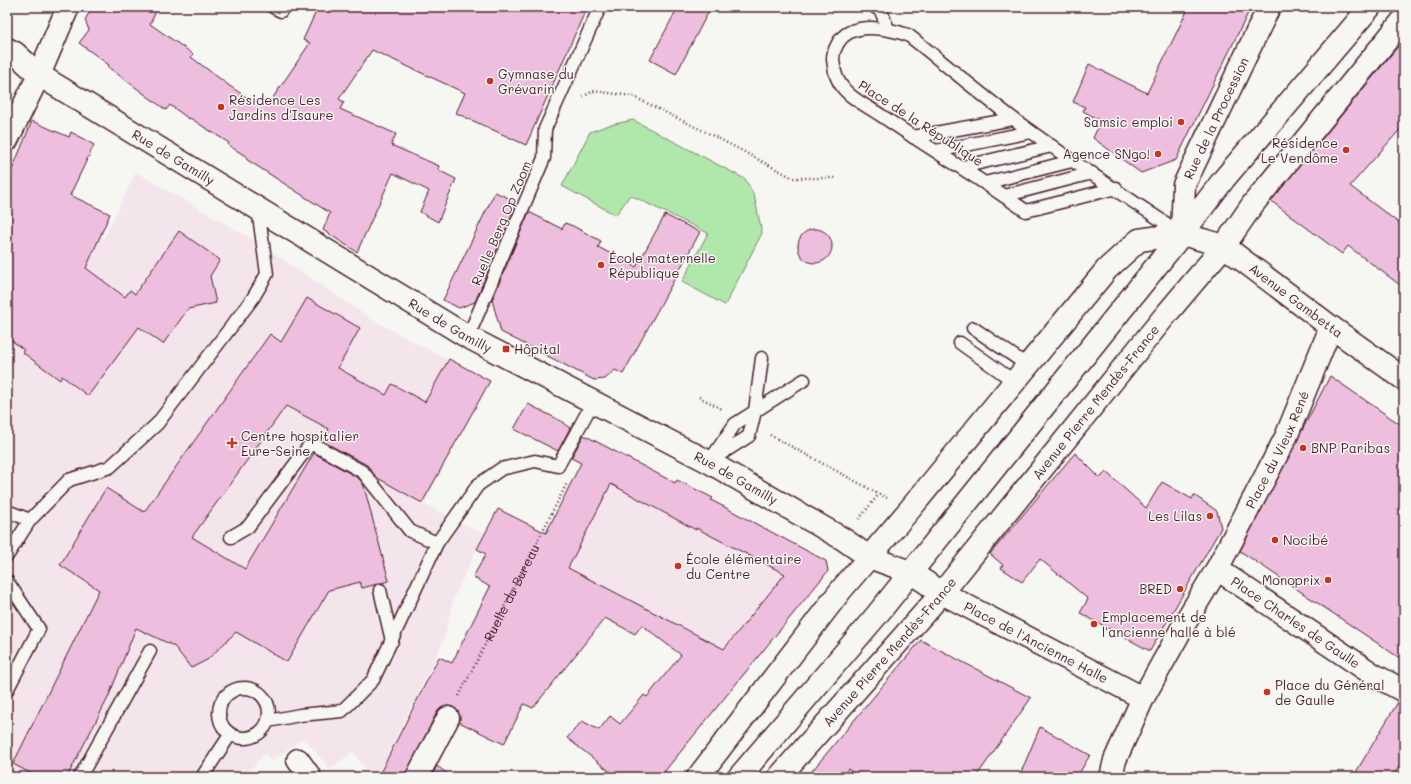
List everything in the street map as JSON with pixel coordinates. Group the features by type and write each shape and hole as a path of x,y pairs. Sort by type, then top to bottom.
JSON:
{"street":[{"path":"7,140 39,75 68,7"},
{"name":"Rue de la Procession","path":"1182,234 1184,185 1269,7"},
{"path":"739,777 876,616 1182,234 1224,179 1370,7"},
{"name":"Avenue Pierre Mendès-France","path":"779,777 942,593 1164,317 1224,246 1253,204 1404,19"},
{"name":"Rue de Gamilly","path":"7,49 15,53 39,75 468,337 709,462 843,539 869,557 910,572"},
{"path":"698,777 841,590 1107,269 1139,240 1182,234"},
{"name":"Avenue Gambetta","path":"1182,234 1224,246 1404,379"},
{"name":"Place du Vieux René","path":"1217,569 1286,437 1331,326"},
{"path":"1111,777 1115,760 1143,698 1217,569"},
{"name":"Place Charles de Gaulle","path":"1217,569 1374,675 1404,691"},
{"name":"Place de l'Ancienne Halle","path":"910,572 942,593 1143,698"},
{"path":"417,777 448,718"}],"lane":[{"name":"Ruelle Berg Op Zoom","path":"468,337 544,158 546,128 600,7"},
{"path":"875,7 881,12 888,29"},
{"name":"Place de la République","path":"1116,188 1026,211 962,167 913,137 854,97 841,86 834,72 833,54 840,39 852,30 888,29 908,35 1013,119 1072,161 1116,188 1182,234"},
{"path":"913,137 1013,119"},
{"path":"936,151 1031,132"},
{"path":"962,167 1052,146"},
{"path":"985,183 1072,161"},
{"path":"1004,196 1092,173"},
{"path":"7,556 30,520 69,480 110,467 157,424 253,298 267,274 258,209"},
{"path":"973,328 1021,373"},
{"path":"960,343 1021,373"},
{"path":"755,411 762,358"},
{"path":"709,462 735,424 746,423 755,411 804,380"},
{"path":"268,720 342,711 373,680 437,543 478,485 501,469 535,461 558,466 593,402"},
{"path":"709,462 749,436 746,423"},
{"path":"231,537 248,527 311,442 363,472 410,531 437,543"},
{"path":"7,511 30,520"},
{"path":"7,581 39,629 7,690"},
{"path":"380,590 392,641"},
{"path":"80,777 150,651"},
{"path":"239,688 248,688 263,696 269,712 268,720 259,734 245,739 230,735 224,729 219,721 219,708 224,697 239,688"},
{"path":"202,777 230,735"}],"path":[{"path":"580,98 593,91 632,96 718,138 793,178 835,178"},
{"path":"699,397 879,494"},
{"name":"Ruelle du Bureau","path":"448,718 570,479"}],"shaded area":[{"name":"Centre hospitalier Eure-Seine","path":"136,172 255,241 373,320 489,382 424,504 484,534 454,597 446,632 437,655 377,777 371,777 353,752 330,769 304,738 271,761 265,754 244,777 7,777 7,270 37,204 104,238"},
{"name":"École élémentaire du Centre","path":"593,440 675,482 677,480 713,498 712,500 826,561 828,571 730,690 642,626 635,634 523,577"}],"green space":[{"path":"633,120 745,179 754,195 762,233 725,305 682,282 708,233 630,195 616,215 562,186 590,132 606,126"}],"building":[{"path":"92,7 158,7 150,24 193,54 191,57 231,87 255,103 259,99 268,105 310,43 303,40 318,7 587,7 526,145 456,113 465,93 372,50 339,99 344,102 340,109 396,134 391,145 439,166 438,170 456,179 438,222 420,212 429,191 393,173 357,252 323,230 330,213 246,159 247,157 228,145 229,143 190,118 189,119 170,105 166,110 108,67 109,65 79,43 89,30 85,20"},
{"path":"678,7 711,7 676,74 650,60"},
{"path":"1189,7 1251,7 1176,160 1141,173 1093,138 1101,121 1083,111 1085,107 1073,102 1089,64 1147,93"},
{"name":"Résidence Le Vendôme","path":"1404,39 1404,125 1350,186 1404,227 1404,288 1348,246 1342,254 1271,201"},
{"path":"32,121 69,137 71,132 94,145 70,195 110,214 86,268 125,297 130,290 135,294 179,231 220,260 210,276 216,303 188,309 163,344 139,327 88,396 62,376 60,380 22,352 24,350 7,337 7,182"},
{"path":"495,192 515,201 514,204 516,205 475,302 459,308 443,300"},
{"path":"529,212 562,229 565,223 573,226 601,241 598,247 636,267 665,215 700,232 623,374 615,370 605,379 594,380 501,332 492,300"},
{"path":"815,229 827,234 832,246 827,258 815,263 803,258 798,246 803,234"},
{"path":"307,298 360,328 338,368 386,395 392,384 425,402 449,359 490,381 422,503 376,477 367,465 322,441 329,429 286,406 192,537 245,569 314,453 358,478 363,483 389,581 362,588 360,582 329,590 287,662 236,632 207,660 191,668 174,646 136,628 108,698 67,777 38,777 13,764 99,590 60,565 106,488 144,512 270,334 281,342"},
{"path":"1330,376 1404,427 1404,661 1240,551"},
{"path":"528,404 565,423 564,424 570,428 558,451 514,429"},
{"path":"584,435 675,483 677,480 713,498 711,500 826,561 828,571 660,777 617,777 567,738 582,721 599,730 610,716 620,724 644,695 647,697 681,655 642,625 635,634 605,618 533,708 524,704 504,744 459,722 460,717 458,711 453,707 447,706 441,708 437,712 405,777 378,777 439,657 452,663 490,587 473,577 486,554 477,549 498,509 546,533 581,463 571,458","holes":["611,484 696,530 696,528 785,574 724,649 568,568"]},
{"path":"1075,453 1100,478 1106,472 1146,508 1162,482 1192,499 1194,495 1217,511 1221,528 1150,651 1080,613 1088,599 1040,559 1022,582 1001,568 1003,565 990,554"},
{"path":"921,640 1031,698 976,777 858,777 848,769 841,777 807,777"},
{"path":"1398,702 1404,703 1404,758 1393,777 1353,777"},
{"path":"1040,727 1090,755 1077,777 1019,777"},
{"path":"437,766 452,777 431,777"}],"place":[{"name":"Gymnase du Grévarin","path":"490,81"},
{"name":"Résidence Les Jardins d'Isaure","path":"221,107"},
{"name":"Samsic emploi","path":"1181,122"},
{"name":"Résidence Le Vendôme","path":"1346,150"},
{"name":"Agence SNgo!","path":"1158,154"},
{"name":"École maternelle République","path":"601,265"},
{"name":"Hôpital","path":"506,349"},
{"name":"Centre hospitalier Eure-Seine","path":"232,443"},
{"name":"BNP Paribas","path":"1303,448"},
{"name":"Les Lilas","path":"1210,516"},
{"name":"Nocibé","path":"1275,540"},
{"name":"École élémentaire du Centre","path":"678,566"},
{"name":"Monoprix","path":"1328,580"},
{"name":"BRED","path":"1180,589"},
{"name":"Emplacement de l'ancienne halle à blé","path":"1094,624"},
{"name":"Place du Général de Gaulle","path":"1267,692"}]}
